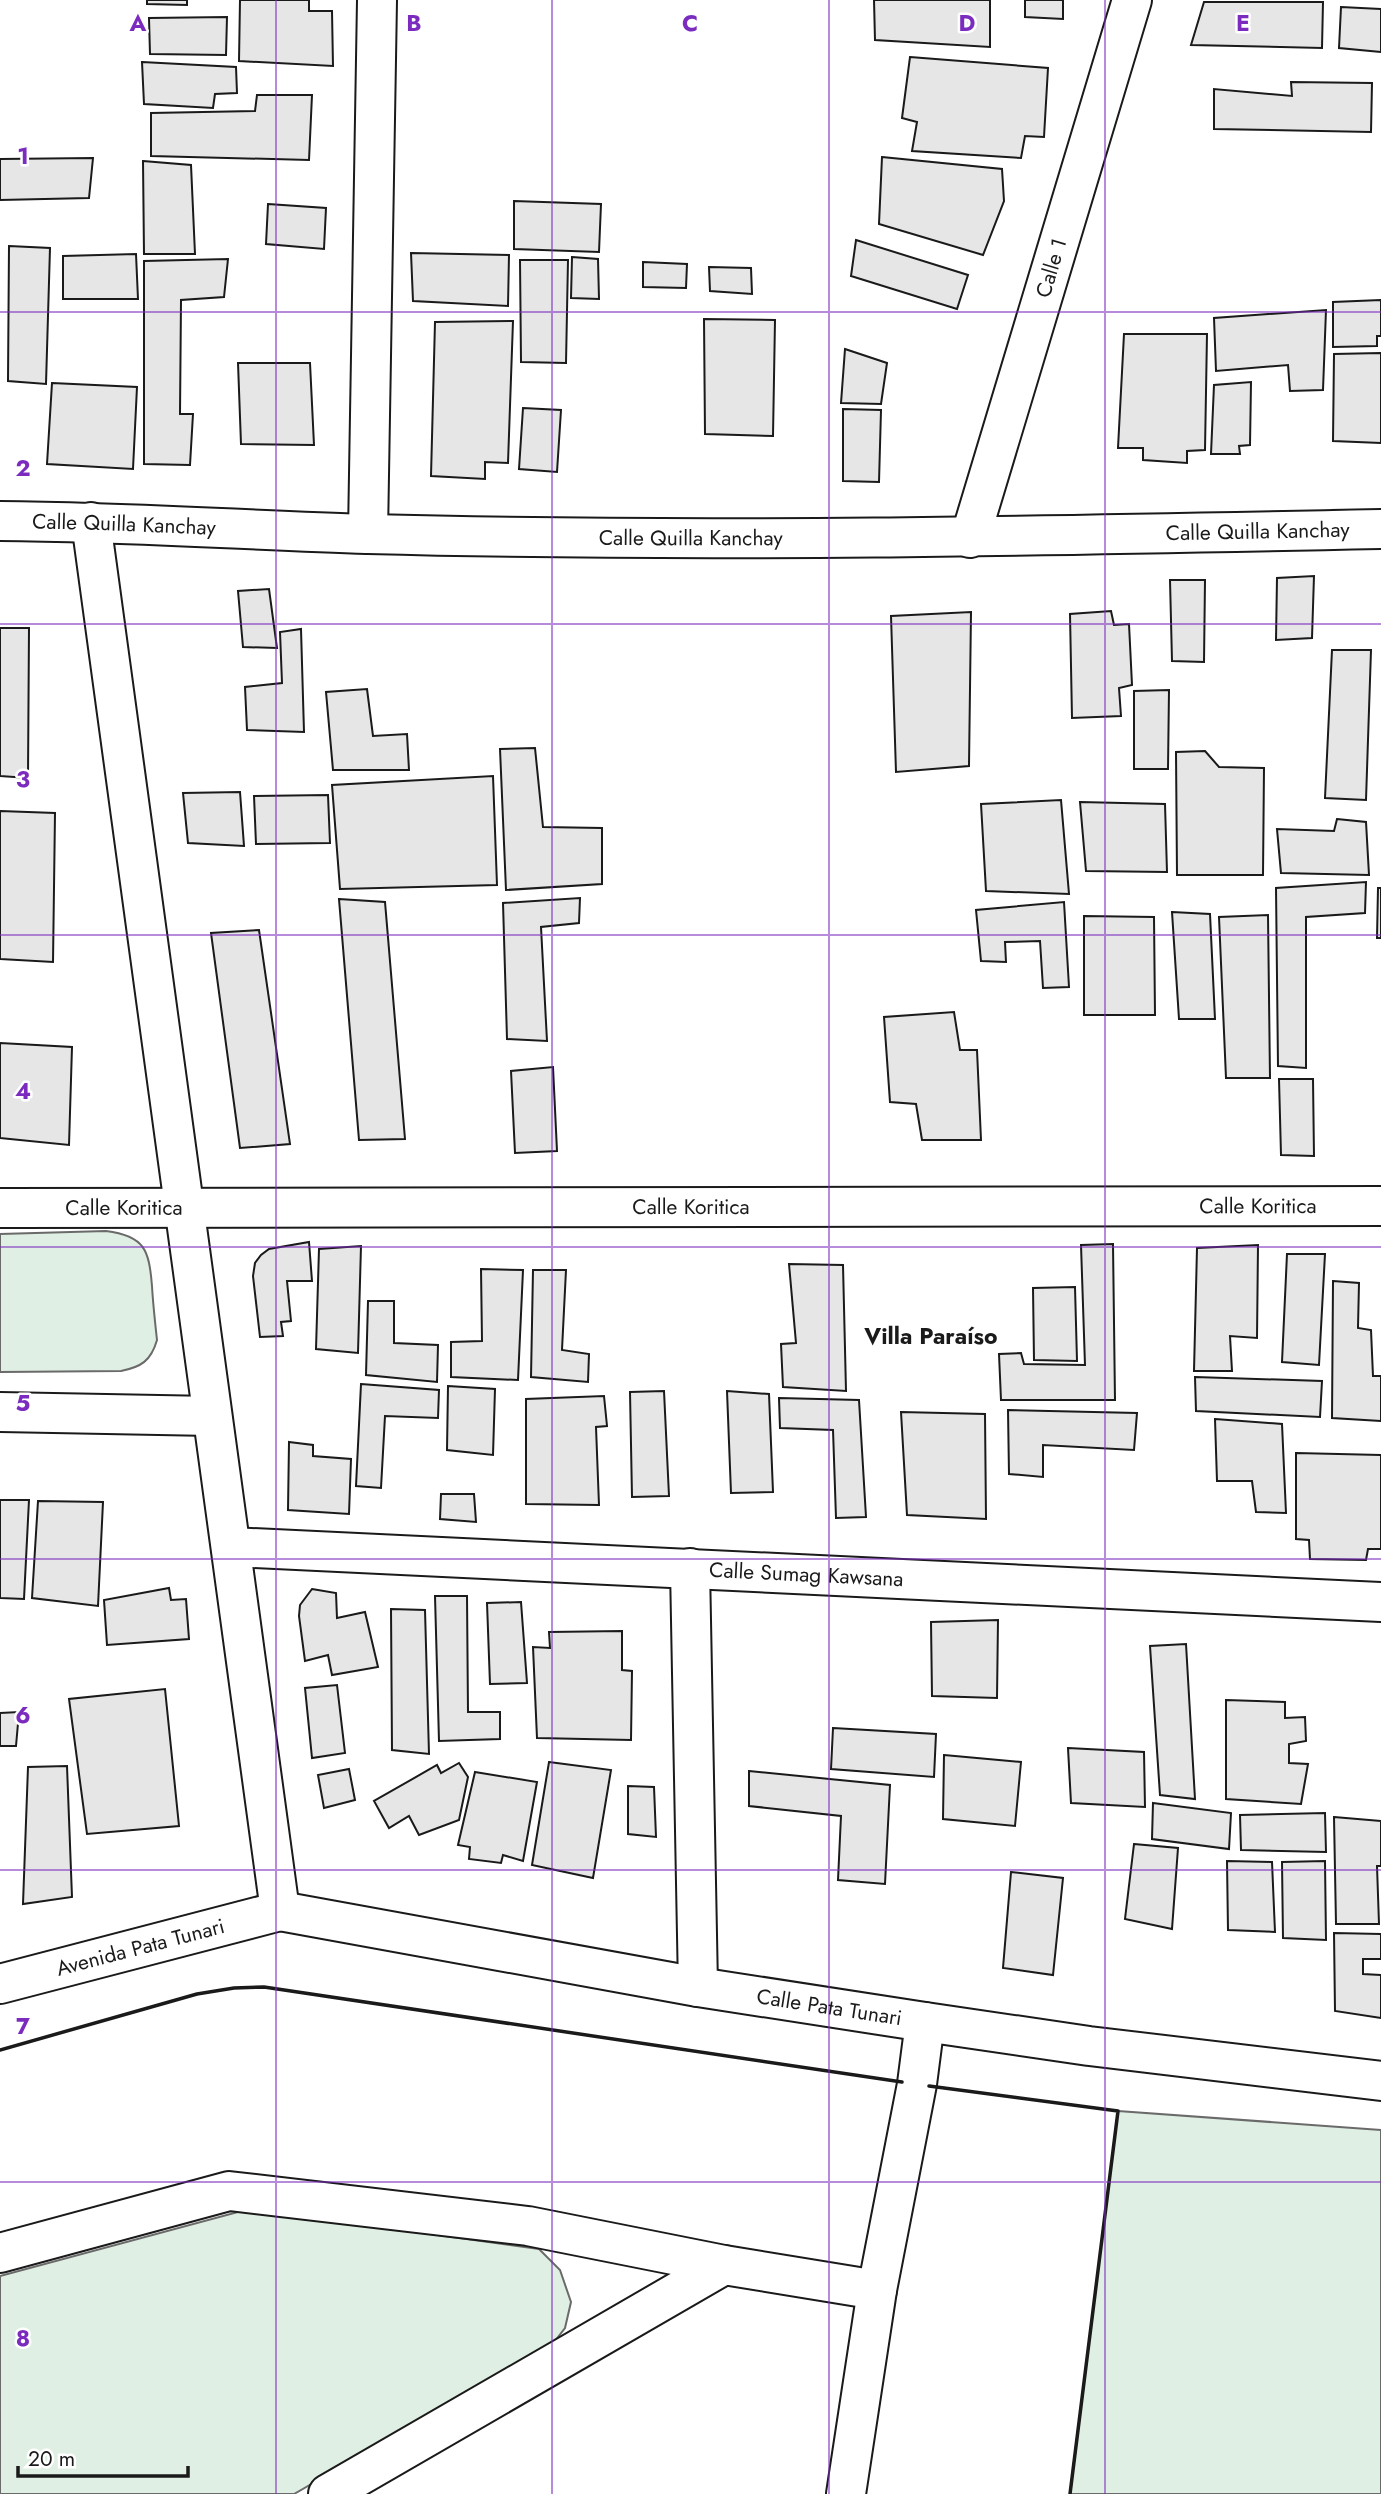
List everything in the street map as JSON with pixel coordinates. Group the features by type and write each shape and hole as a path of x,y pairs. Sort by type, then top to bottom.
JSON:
{"street":[{"path":"368,534 377,0"},
{"name":"Calle 1","path":"970,538 1132,0"},
{"name":"Calle Quilla Kanchay","path":"0,521 91,522 368,534 792,539 1381,529"},
{"path":"91,522 280,1911"},
{"name":"Calle Koritica","path":"0,1208 1381,1206"},
{"path":"0,1412 212,1416"},
{"name":"Calle Sumag Kawsana","path":"230,1547 1381,1602"},
{"path":"690,1567 698,1987"},
{"name":"Avenida Pata Tunari","path":"0,1984 280,1911"},
{"name":"Calle Pata Tunari","path":"280,1911 698,1987 1089,2046 1381,2081"},
{"path":"845,2494 877,2290 917,2084 925,2022"},
{"path":"0,2253 229,2191 528,2226 724,2265 877,2290"},
{"path":"328,2494 724,2265"}],"green space":[{"path":"106,1231 137,1241 149,1263 157,1340 148,1358 140,1365 121,1371 0,1372 0,1234"},
{"path":"1118,2111 1381,2130 1381,2494 1070,2494"},
{"path":"249,2209 539,2249 560,2270 571,2302 565,2328 551,2346 294,2494 0,2494 0,2276"}],"building":[{"path":"147,0 187,0 187,5 147,4"},
{"path":"240,0 309,0 309,11 332,11 333,66 239,61"},
{"path":"874,0 990,0 990,47 875,40"},
{"path":"1025,0 1063,0 1063,19 1025,17"},
{"path":"1204,2 1323,2 1322,48 1191,45"},
{"path":"1341,7 1381,9 1381,52 1339,48"},
{"path":"227,17 226,55 150,54 149,18"},
{"path":"910,57 1048,68 1044,137 1025,136 1021,158 912,151 917,122 902,118"},
{"path":"142,62 236,67 237,93 215,94 213,108 144,104"},
{"path":"1291,82 1372,83 1371,132 1214,129 1214,89 1292,96"},
{"path":"257,95 312,95 309,160 151,156 151,113 255,111"},
{"path":"882,157 1002,169 1004,201 983,255 879,224"},
{"path":"93,158 89,198 0,200 0,159"},
{"path":"143,161 191,165 195,254 144,254"},
{"path":"514,201 601,204 599,252 514,249"},
{"path":"268,204 326,208 324,249 266,244"},
{"path":"856,240 968,275 957,309 851,276"},
{"path":"9,246 50,248 46,384 8,381"},
{"path":"411,253 509,255 508,306 413,301"},
{"path":"136,254 138,299 63,299 63,256"},
{"path":"572,257 598,259 599,299 571,298"},
{"path":"228,259 224,297 181,300 180,414 193,414 190,465 144,464 144,261"},
{"path":"520,260 568,260 566,363 521,362"},
{"path":"643,262 687,264 686,288 643,287"},
{"path":"709,267 751,268 752,294 710,291"},
{"path":"1381,300 1381,336 1377,336 1377,346 1333,347 1333,302"},
{"path":"1326,310 1323,390 1290,391 1288,365 1216,371 1214,318"},
{"path":"704,319 775,320 773,436 705,434"},
{"path":"513,321 508,463 485,462 485,479 431,476 435,322"},
{"path":"1124,334 1207,334 1205,450 1187,451 1187,463 1143,460 1143,448 1118,448"},
{"path":"845,349 887,363 881,404 841,403"},
{"path":"1381,353 1381,443 1333,441 1334,354"},
{"path":"238,363 310,363 314,445 241,444"},
{"path":"1251,382 1250,445 1239,446 1240,454 1211,454 1214,385"},
{"path":"52,383 137,387 133,469 47,464"},
{"path":"523,408 561,410 557,472 519,469"},
{"path":"843,409 881,410 879,482 843,481"},
{"path":"1314,576 1312,638 1276,640 1277,578"},
{"path":"1170,580 1205,580 1204,662 1172,661"},
{"path":"269,589 277,648 243,647 238,591"},
{"path":"1111,611 1114,625 1129,624 1132,685 1119,688 1121,716 1072,718 1070,614"},
{"path":"971,612 969,766 896,772 891,616"},
{"path":"0,628 29,628 28,778 0,776"},
{"path":"301,629 304,732 247,730 245,687 282,683 280,632"},
{"path":"1332,650 1371,650 1366,800 1325,798"},
{"path":"367,689 373,736 407,734 409,770 333,770 326,692"},
{"path":"1169,690 1168,769 1134,769 1134,691"},
{"path":"535,748 543,827 602,828 602,884 506,890 500,749"},
{"path":"1205,751 1219,767 1264,768 1263,875 1177,875 1176,752"},
{"path":"493,776 497,885 340,889 332,785"},
{"path":"240,792 244,846 188,843 183,793"},
{"path":"328,795 330,843 256,844 254,796"},
{"path":"1061,800 1069,894 986,891 981,804"},
{"path":"1080,802 1165,804 1167,872 1086,871"},
{"path":"0,811 55,813 53,962 0,959"},
{"path":"1337,819 1366,822 1369,875 1281,873 1277,829 1334,831"},
{"path":"1366,882 1365,913 1306,917 1306,1068 1278,1066 1276,888"},
{"path":"1378,888 1381,888 1381,938 1377,938"},
{"path":"580,898 579,923 541,927 547,1041 507,1039 503,903"},
{"path":"339,899 385,902 405,1139 359,1140"},
{"path":"1064,902 1069,987 1043,988 1040,941 1005,942 1006,962 981,961 976,910"},
{"path":"1172,912 1210,914 1215,1019 1179,1019"},
{"path":"1268,915 1270,1078 1226,1078 1219,917"},
{"path":"1084,916 1154,917 1155,1015 1084,1015"},
{"path":"259,930 290,1144 240,1148 211,933"},
{"path":"954,1012 960,1050 977,1050 981,1140 922,1140 916,1104 890,1102 884,1017"},
{"path":"0,1043 72,1047 69,1145 0,1138"},
{"path":"553,1067 557,1151 515,1153 511,1071"},
{"path":"1279,1079 1313,1079 1314,1156 1281,1155"},
{"path":"309,1242 312,1281 287,1281 291,1321 281,1322 283,1336 260,1337 253,1276 255,1263 269,1249"},
{"path":"1113,1244 1115,1400 1001,1400 999,1354 1021,1353 1024,1364 1085,1365 1081,1245"},
{"path":"1258,1245 1257,1338 1230,1336 1232,1371 1194,1371 1197,1248"},
{"path":"361,1246 358,1353 316,1349 319,1249"},
{"path":"1287,1254 1325,1254 1319,1365 1282,1362"},
{"path":"789,1264 843,1265 846,1391 783,1387 781,1344 796,1343"},
{"path":"481,1269 523,1270 518,1380 451,1377 451,1342 482,1341"},
{"path":"533,1270 566,1270 562,1350 589,1354 588,1382 531,1377"},
{"path":"1333,1281 1359,1283 1358,1328 1371,1330 1373,1376 1381,1376 1381,1421 1332,1418"},
{"path":"1075,1287 1077,1361 1034,1360 1033,1288"},
{"path":"368,1301 394,1301 394,1343 438,1345 437,1382 366,1375"},
{"path":"1195,1377 1322,1381 1320,1417 1196,1411"},
{"path":"361,1384 439,1390 438,1418 385,1416 381,1488 356,1486"},
{"path":"448,1386 495,1389 493,1455 447,1450"},
{"path":"664,1391 669,1496 632,1497 630,1392"},
{"path":"727,1391 769,1394 773,1492 731,1493"},
{"path":"604,1396 607,1426 596,1427 599,1505 526,1504 526,1399"},
{"path":"779,1398 859,1400 866,1517 836,1518 833,1430 780,1428"},
{"path":"1008,1410 1137,1413 1134,1450 1043,1445 1043,1477 1009,1474"},
{"path":"901,1412 985,1414 986,1519 907,1515"},
{"path":"1215,1419 1282,1424 1286,1513 1256,1512 1252,1481 1217,1481"},
{"path":"289,1442 313,1445 313,1456 351,1459 349,1514 288,1510"},
{"path":"1296,1453 1381,1455 1381,1549 1368,1549 1366,1560 1310,1559 1309,1540 1296,1539"},
{"path":"441,1494 474,1494 476,1522 440,1519"},
{"path":"0,1500 29,1500 24,1599 0,1598"},
{"path":"38,1501 103,1502 98,1606 32,1598"},
{"path":"169,1588 171,1600 186,1599 189,1639 107,1645 104,1600"},
{"path":"312,1589 336,1593 337,1618 365,1612 378,1667 332,1675 328,1655 305,1661 300,1605"},
{"path":"435,1596 467,1596 468,1712 500,1712 500,1739 439,1741"},
{"path":"521,1602 527,1683 490,1684 487,1603"},
{"path":"391,1609 425,1610 429,1754 392,1750"},
{"path":"998,1620 997,1698 932,1696 931,1622"},
{"path":"622,1631 622,1670 632,1671 631,1740 537,1738 533,1647 550,1648 549,1632"},
{"path":"1186,1644 1195,1799 1160,1795 1150,1646"},
{"path":"337,1685 345,1753 312,1758 305,1688"},
{"path":"165,1689 179,1826 87,1834 69,1699"},
{"path":"1226,1700 1285,1702 1285,1718 1305,1717 1306,1741 1289,1744 1289,1763 1308,1764 1301,1804 1226,1799"},
{"path":"19,1712 16,1746 0,1746 0,1713"},
{"path":"833,1728 936,1734 934,1777 831,1769"},
{"path":"1068,1748 1144,1752 1145,1807 1071,1803"},
{"path":"944,1755 1021,1762 1015,1826 943,1819"},
{"path":"549,1762 611,1770 593,1878 532,1865"},
{"path":"459,1763 468,1777 459,1820 419,1835 409,1816 389,1828 374,1801 437,1765 441,1773"},
{"path":"67,1766 72,1897 23,1904 28,1767"},
{"path":"349,1769 355,1800 324,1808 318,1775"},
{"path":"749,1771 890,1785 885,1884 838,1880 841,1816 749,1806"},
{"path":"475,1772 537,1782 523,1861 503,1855 501,1863 469,1859 470,1847 458,1845"},
{"path":"628,1786 654,1787 656,1837 628,1834"},
{"path":"1153,1803 1231,1813 1229,1849 1152,1839"},
{"path":"1325,1813 1326,1852 1241,1850 1240,1815"},
{"path":"1334,1817 1381,1821 1381,1866 1377,1866 1379,1924 1336,1924"},
{"path":"1134,1844 1178,1848 1172,1929 1125,1919"},
{"path":"1227,1861 1272,1862 1275,1932 1228,1930"},
{"path":"1325,1861 1326,1940 1283,1938 1282,1862"},
{"path":"1011,1872 1063,1878 1053,1975 1003,1968"},
{"path":"1334,1933 1381,1934 1381,1959 1363,1959 1363,1974 1381,1975 1381,2018 1335,2011"}],"wall":[{"path":"0,2050 197,1994 234,1988 264,1987 902,2082"},
{"path":"929,2086 1118,2111 1070,2494"}],"district":[{"name":"Villa Paraíso","path":"931,1336"}]}
